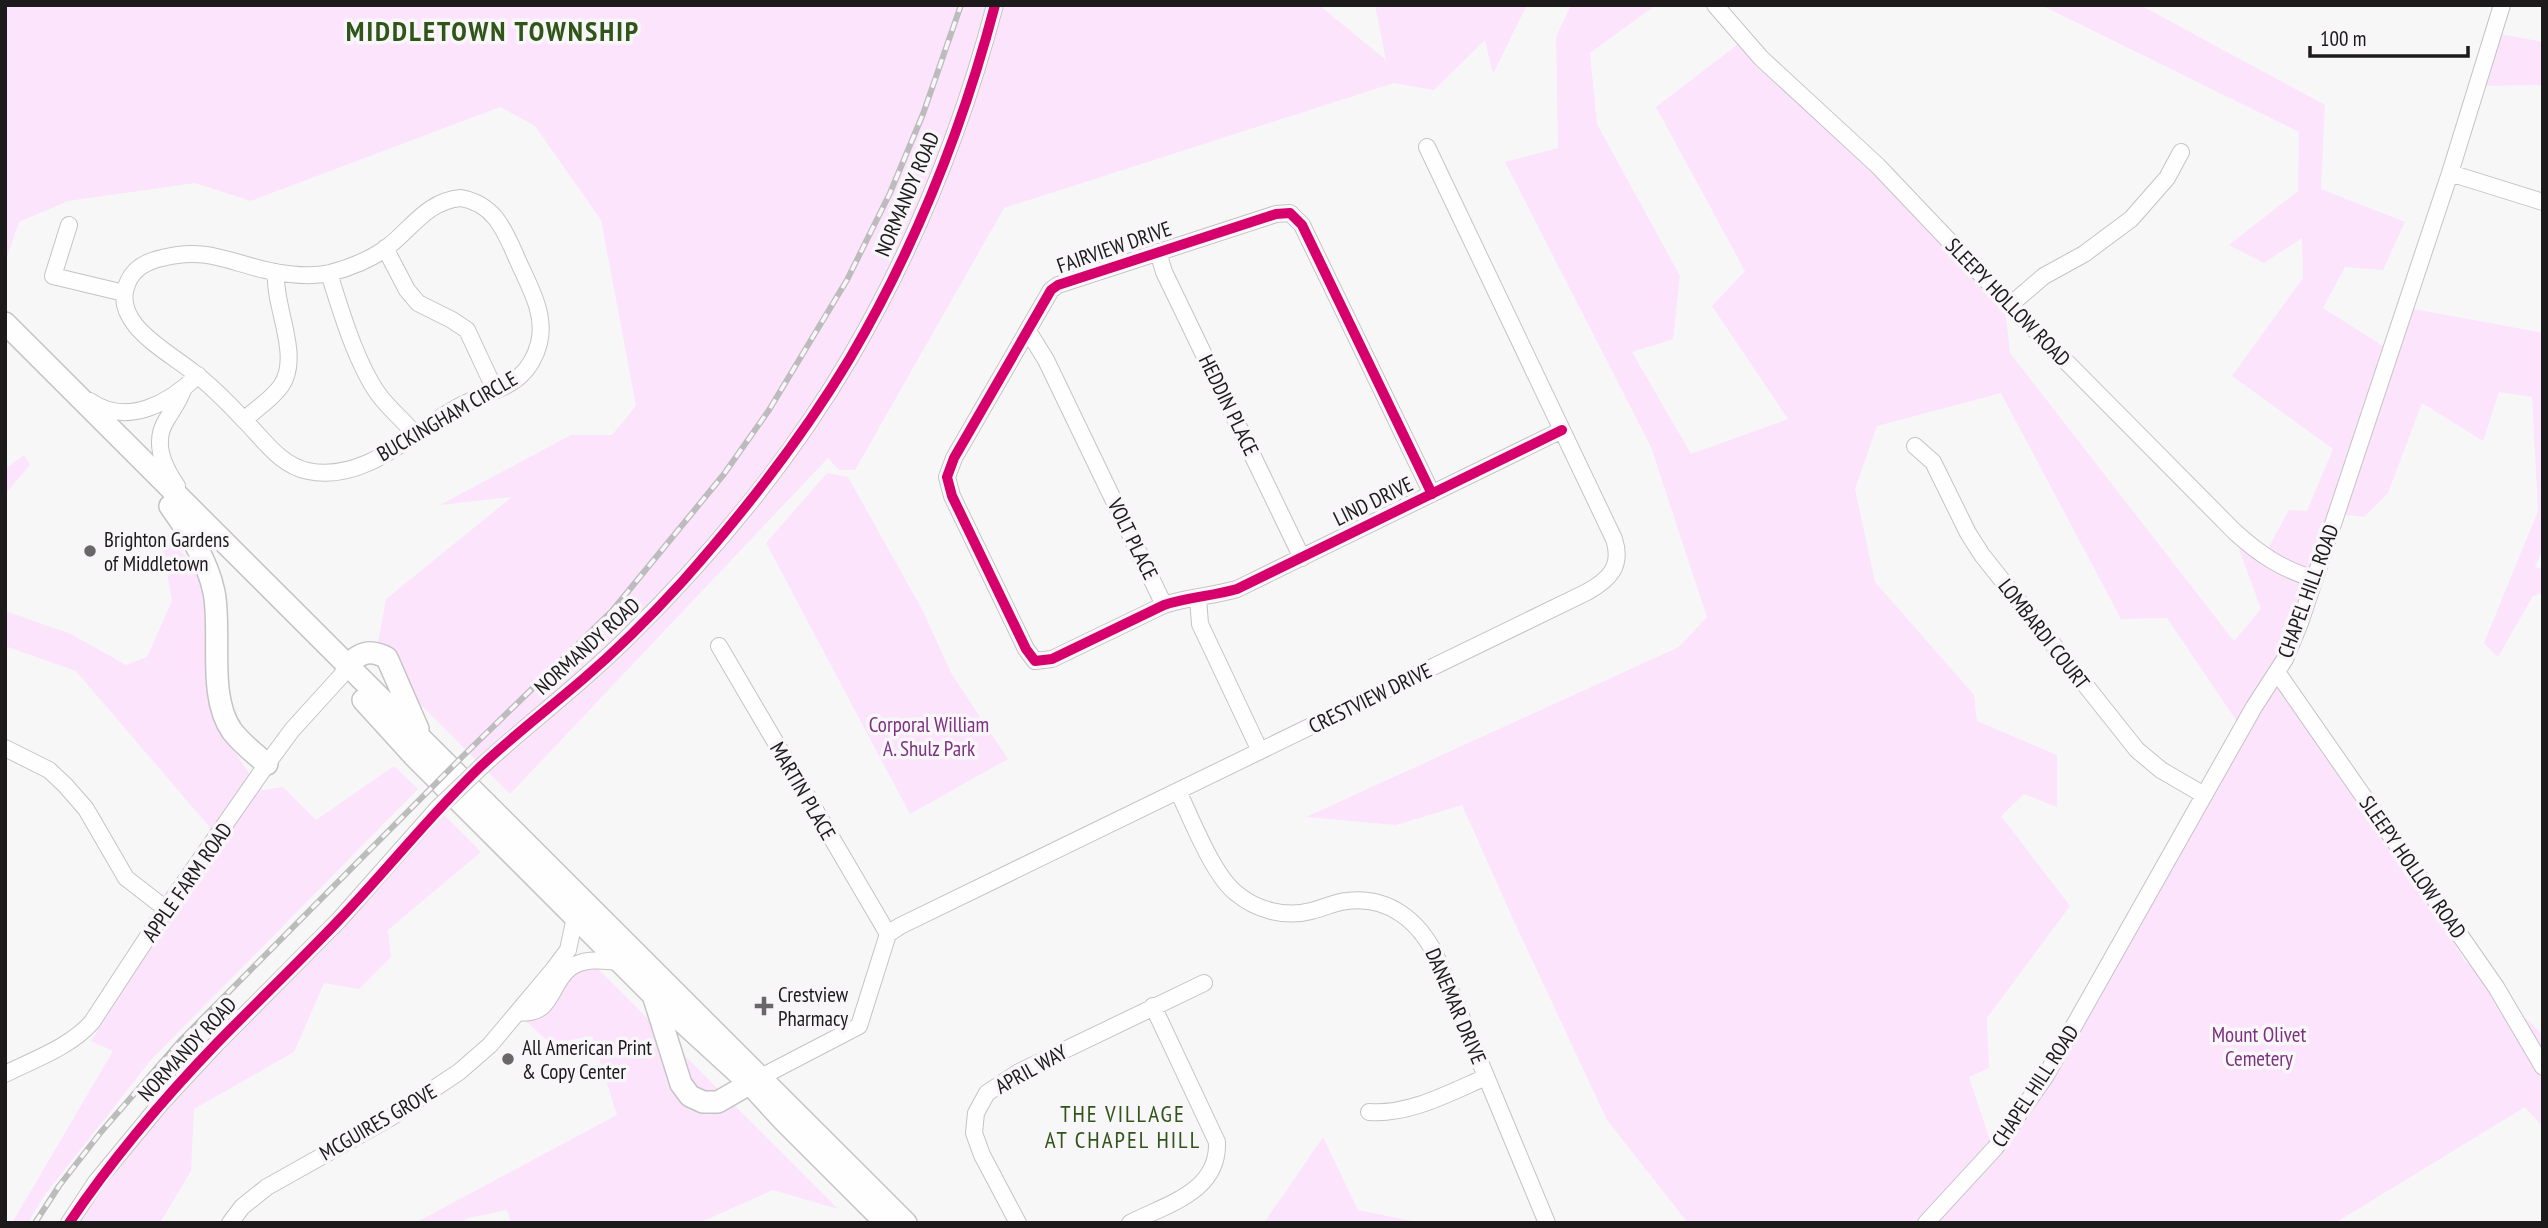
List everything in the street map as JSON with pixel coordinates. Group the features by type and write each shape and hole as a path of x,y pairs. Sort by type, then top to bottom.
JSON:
{"highway":[{"path":"5,323 197,513 344,671 414,756 654,996 756,1081 783,1120 886,1223"},
{"path":"5,342 170,506 344,671 431,749 756,1081 905,1223"},
{"path":"170,506 195,542 210,577 218,621 219,683 224,714 234,733 267,764"},
{"path":"344,671 356,656 364,653 372,652 387,658 410,713 431,749"},
{"path":"654,996 681,1084 690,1096 704,1102 718,1102 756,1081"}],"street":[{"name":"NORMANDY ROAD","path":"69,1223 96,1182 162,1102 339,920 438,808 603,661 679,584 741,513 807,424 851,356 906,247 951,141 995,5"},
{"name":"SLEEPY HOLLOW ROAD","path":"1715,5 1761,58 1871,159 2010,305 2244,540 2287,570 2315,579"},
{"name":"CHAPEL HILL ROAD","path":"1926,1223 1995,1149 2045,1077 2254,707 2277,672 2300,624 2450,173 2502,5"},
{"name":"CRESTVIEW DRIVE","path":"888,934 1587,592 1608,578 1616,566 1617,548 1427,147"},
{"path":"2010,305 2044,276 2084,254 2131,219 2167,178 2182,152"},
{"path":"2450,173 2543,202"},
{"name":"BUCKINGHAM CIRCLE","path":"461,198 479,204 493,213 500,222 537,305 541,332 537,350 526,369 509,384 458,407 416,436 373,460 322,473 296,468 285,462 198,375 132,323 124,305 124,293 132,275 140,267 176,254 220,256 276,272 298,275 329,273 357,264 385,248 426,211 451,199 461,198"},
{"name":"FAIRVIEW DRIVE","path":"1164,605 1052,659 1035,661 952,496 947,477 954,458 1045,299 1058,285 1276,214 1290,213 1302,225 1432,494"},
{"path":"69,225 53,276 124,293"},
{"path":"385,248 407,290 418,303 467,330 495,390"},
{"name":"HEDDIN PLACE","path":"1158,252 1164,272 1302,558"},
{"path":"244,420 278,389 288,369 287,346 275,287 276,272"},
{"path":"329,273 340,309 371,382 383,400 416,436"},
{"name":"VOLT PLACE","path":"1028,331 1046,360 1164,605 1198,598"},
{"path":"71,388 102,409 125,414 155,406 183,390 198,375"},
{"path":"183,390 163,427 159,447 168,472 197,513"},
{"name":"LIND DRIVE","path":"1198,598 1237,589 1562,430"},
{"name":"LOMBARDI COURT","path":"1916,446 1933,462 1968,533 1982,555 2117,728 2161,770 2204,795"},
{"path":"1198,598 1200,624 1261,751"},
{"name":"MARTIN PLACE","path":"719,646 888,934"},
{"name":"APPLE FARM ROAD","path":"5,1074 58,1048 85,1030 267,764 292,730 344,671"},
{"name":"SLEEPY HOLLOW ROAD","path":"2277,672 2496,987 2543,1067"},
{"path":"5,748 49,770 65,785 86,809 126,878 166,909"},
{"name":"DANEMAR DRIVE","path":"1178,791 1221,876 1235,893 1249,903 1287,914 1348,901 1367,901 1393,908 1410,920 1427,938 1547,1223"},
{"name":"MCGUIRES GROVE","path":"230,1223 242,1207 267,1187 439,1087 490,1045 568,950 575,917"},
{"path":"756,1081 859,1026 888,934"},
{"name":"MCGUIRES GROVE","path":"518,1012 529,1013 544,1005 566,973 579,963 592,960 620,962"},
{"name":"APRIL WAY","path":"1018,1223 976,1142 976,1113 980,1102 994,1087 1019,1072 1204,983"},
{"path":"1130,1223 1202,1185 1214,1168 1217,1154 1217,1142 1153,1006"},
{"path":"1369,1112 1388,1114 1403,1111 1486,1077"}],"green space":[{"path":"5,5 1319,5 1386,60 1375,5 1527,5 1493,74 1485,40 1434,90 1394,83 1004,208 855,470 839,470 828,458 510,794 381,665 377,647 386,599 512,497 440,505 571,435 612,435 636,406 601,220 535,126 500,107 251,201 195,183 68,201 19,222 5,263"},
{"name":"Mount Olivet Cemetery","path":"1571,5 1656,5 1590,53 1597,124 1680,276 1673,339 1632,352 1691,454 1788,419 1712,306 1745,271 1656,107 1746,38 2004,298 2010,353 2234,641 2261,609 2239,549 2266,552 2289,510 2307,511 2333,449 2232,376 2303,278 2302,238 2264,263 2229,245 2298,191 2299,132 2045,7 2036,5 2140,5 2325,105 2321,189 2405,222 2383,270 2345,267 2323,308 2391,351 2414,309 2543,333 2543,548 2535,567 2543,569 2543,593 2533,596 2498,657 2484,643 2538,511 2532,397 2499,392 2483,441 2422,403 2388,493 2364,517 2338,514 2280,658 2465,961 2543,1035 2543,1127 2525,1107 2335,1223 1688,1223 1607,1120 1462,805 1396,825 1306,817 1679,647 1707,617 1651,447 1505,162 1558,148 1556,37","holes":["2001,393 2121,619 2167,618 2242,729 1993,1149 1969,1077 1989,1068 1987,1018 2070,906 2001,816 2024,794 2057,807 2057,755 1977,721 1974,695 1875,582 1855,489 1877,426"]},
{"path":"2494,33 2543,42 2543,85 2477,86"},
{"path":"24,455 30,465 5,494 5,469"},
{"name":"Corporal William A. Shulz Park","path":"827,473 848,477 923,611 951,673 1008,759 910,814 766,543"},
{"path":"172,543 199,569 228,742 263,790 283,787 316,820 394,766 418,789 150,1061 44,1196 28,1223 12,1223 113,1051 91,1041 219,838 76,671 5,646 5,611 71,634 126,665 147,657 172,601 163,548"},
{"path":"442,813 481,852 388,930 391,957 359,989 324,983 294,1052 194,1109 191,1171 160,1223 74,1223 106,1178 167,1104"},
{"path":"593,964 838,1209 773,1190 699,1223 511,1223 507,1210 469,1218 460,1223 415,1223 617,1115 592,1036 551,1044 518,1014 560,972"},
{"path":"1323,1137 1358,1210 1422,1223 1264,1223"}],"railway":[{"path":"35,1223 59,1186 101,1132 181,1040 463,756 612,611 724,474 769,410 847,280 890,193 923,114 961,5"}],"cycle path":[{"path":"69,1223 121,1152 197,1064 338,921 481,766 595,669 646,620 705,556 771,474 850,358 916,231 952,142 995,5"},
{"path":"1432,494 1302,225 1290,213 1276,214 1058,285 1051,290 954,458 947,477 952,496 1026,649 1035,661 1052,659 1164,605 1237,589 1562,430"}],"place":[{"name":"Brighton Gardens of Middletown","path":"90,551"},
{"name":"Crestview Pharmacy","path":"764,1006"},
{"name":"All American Print & Copy Center","path":"508,1059"}],"district":[{"name":"MIDDLETOWN TOWNSHIP","path":"493,30"},
{"name":"THE VILLAGE AT CHAPEL HILL","path":"1123,1126"}]}
